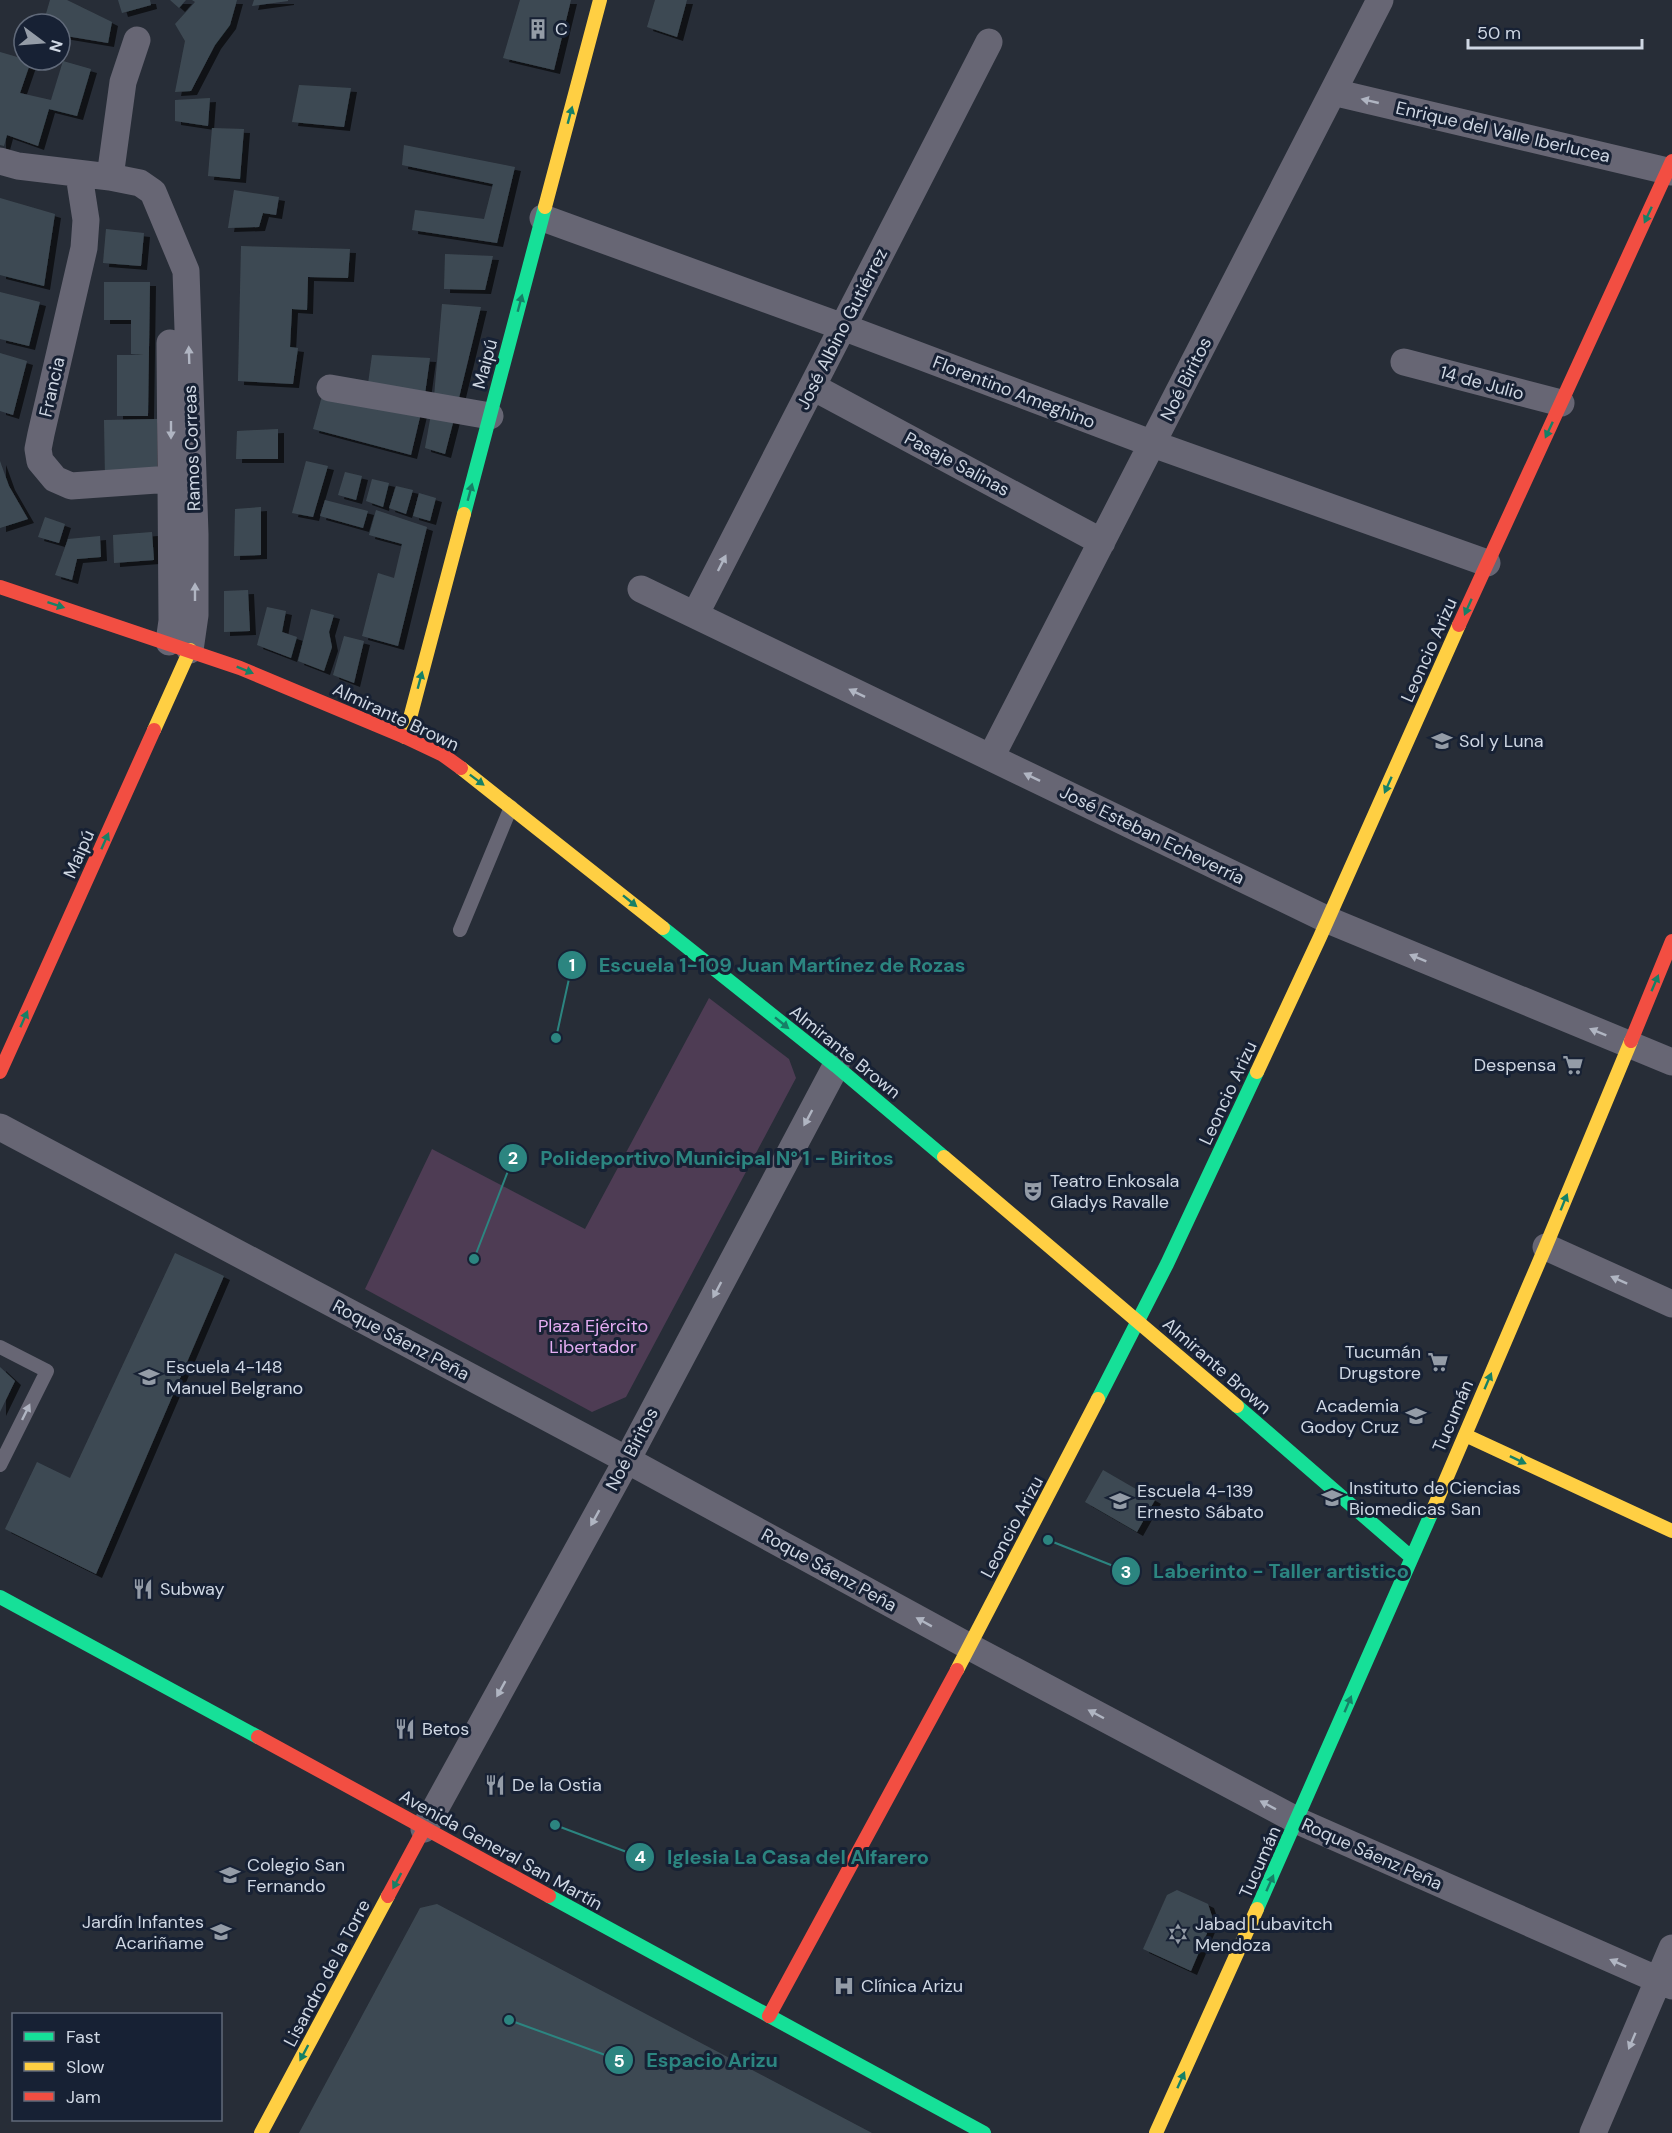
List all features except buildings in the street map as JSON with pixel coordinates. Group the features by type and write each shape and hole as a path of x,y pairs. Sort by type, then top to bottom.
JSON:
{"street":[{"name":"Maipú","path":"405,737 600,0"},
{"name":"Noé Biritos","path":"991,757 1380,0"},
{"path":"0,161 79,175 110,177 123,82 137,40"},
{"name":"José Albino Gutiérrez","path":"695,615 989,42"},
{"name":"Enrique del Valle Iberlucea","path":"1333,92 1671,168"},
{"name":"Leoncio Arizu","path":"769,2016 970,1647 1139,1322 1328,920 1487,563 1671,168"},
{"name":"Francia","path":"79,175 86,220 84,248 38,449 40,461 55,479 71,486 171,479"},
{"name":"Ramos Correas","path":"110,177 140,183 153,192 186,271 195,615 179,646"},
{"name":"Florentino Ameghino","path":"543,218 843,327 1153,444 1487,563"},
{"name":"Ramos Correas","path":"177,247 170,278 171,479 172,621 179,646"},
{"name":"14 de Julio","path":"1404,362 1561,403"},
{"name":"Pasaje Salinas","path":"813,387 1102,542"},
{"path":"330,388 490,416"},
{"name":"Almirante Brown","path":"0,586 240,668 405,737 442,755 511,806 836,1066 1139,1322 1411,1557"},
{"name":"José Esteban Echeverría","path":"641,589 1328,920 1672,1062"},
{"name":"Maipú","path":"0,1072 7,1040 179,646"},
{"name":"Tucumán","path":"1156,2133 1298,1821 1465,1435 1546,1247 1672,940"},
{"name":"Noé Biritos","path":"424,1829 627,1460 836,1066"},
{"name":"Roque Sáenz Peña","path":"0,1127 627,1460 970,1647 1298,1821 1665,1983"},
{"path":"1546,1247 1672,1304"},
{"path":"1465,1435 1672,1532"},
{"name":"Avenida General San Martín","path":"0,1597 984,2133"},
{"name":"Lisandro de la Torre","path":"261,2133 424,1829"},
{"path":"1593,2133 1665,1983 1672,1948"}],"lane":[{"path":"460,930 511,806"},
{"path":"0,1347 47,1371 0,1465"}],"green space":[{"name":"Plaza Ejército Libertador","path":"709,998 789,1059 796,1078 626,1397 592,1412 365,1289 432,1149 585,1229"}],"traffic: fast":[{"path":"464,514 545,207"},
{"path":"663,928 836,1066 944,1157"},
{"path":"1098,1399 1167,1264 1257,1072"},
{"path":"1237,1406 1411,1557"},
{"path":"1257,1909 1432,1512"},
{"path":"0,1597 258,1737"},
{"path":"549,1896 984,2133"}],"traffic: slow":[{"path":"545,207 600,0"},
{"path":"405,737 464,514"},
{"path":"1257,1072 1320,937 1459,625"},
{"path":"154,730 190,650"},
{"path":"461,768 663,928"},
{"path":"1432,1512 1631,1041"},
{"path":"944,1157 1237,1406"},
{"path":"957,1670 1098,1399"},
{"path":"1465,1435 1672,1531"},
{"path":"261,2133 388,1896"},
{"path":"1156,2133 1257,1909"}],"traffic: jam":[{"path":"1459,625 1672,161"},
{"path":"0,587 240,668 405,737 443,755 461,768"},
{"path":"0,1072 154,730"},
{"path":"1631,1041 1672,941"},
{"path":"769,2016 957,1670"},
{"path":"258,1737 549,1896"},
{"path":"388,1896 424,1829"}],"place":[{"name":"C","path":"538,29"},
{"name":"Sol y Luna","path":"1442,741"},
{"name":"Escuela 1-109 Juan Martínez de Rozas","path":"556,1038"},
{"name":"Despensa","path":"1573,1065"},
{"name":"Teatro Enkosala Gladys Ravalle","path":"1033,1191"},
{"name":"Polideportivo Municipal N° 1 - Biritos","path":"474,1259"},
{"name":"Tucumán Drugstore","path":"1438,1362"},
{"name":"Escuela 4-148 Manuel Belgrano","path":"149,1377"},
{"name":"Academia Godoy Cruz","path":"1416,1416"},
{"name":"Instituto de Ciencias Biomedicas San","path":"1332,1498"},
{"name":"Escuela 4-139 Ernesto Sábato","path":"1120,1501"},
{"name":"Laberinto - Taller artistico","path":"1048,1540"},
{"name":"Subway","path":"143,1589"},
{"name":"Betos","path":"405,1729"},
{"name":"De la Ostia","path":"495,1785"},
{"name":"Iglesia La Casa del Alfarero","path":"555,1825"},
{"name":"Colegio San Fernando","path":"230,1875"},
{"name":"Jardín Infantes Acariñame","path":"221,1932"},
{"name":"Jabad Lubavitch Mendoza","path":"1178,1934"},
{"name":"Clínica Arizu","path":"844,1986"},
{"name":"Espacio Arizu","path":"509,2020"}]}
